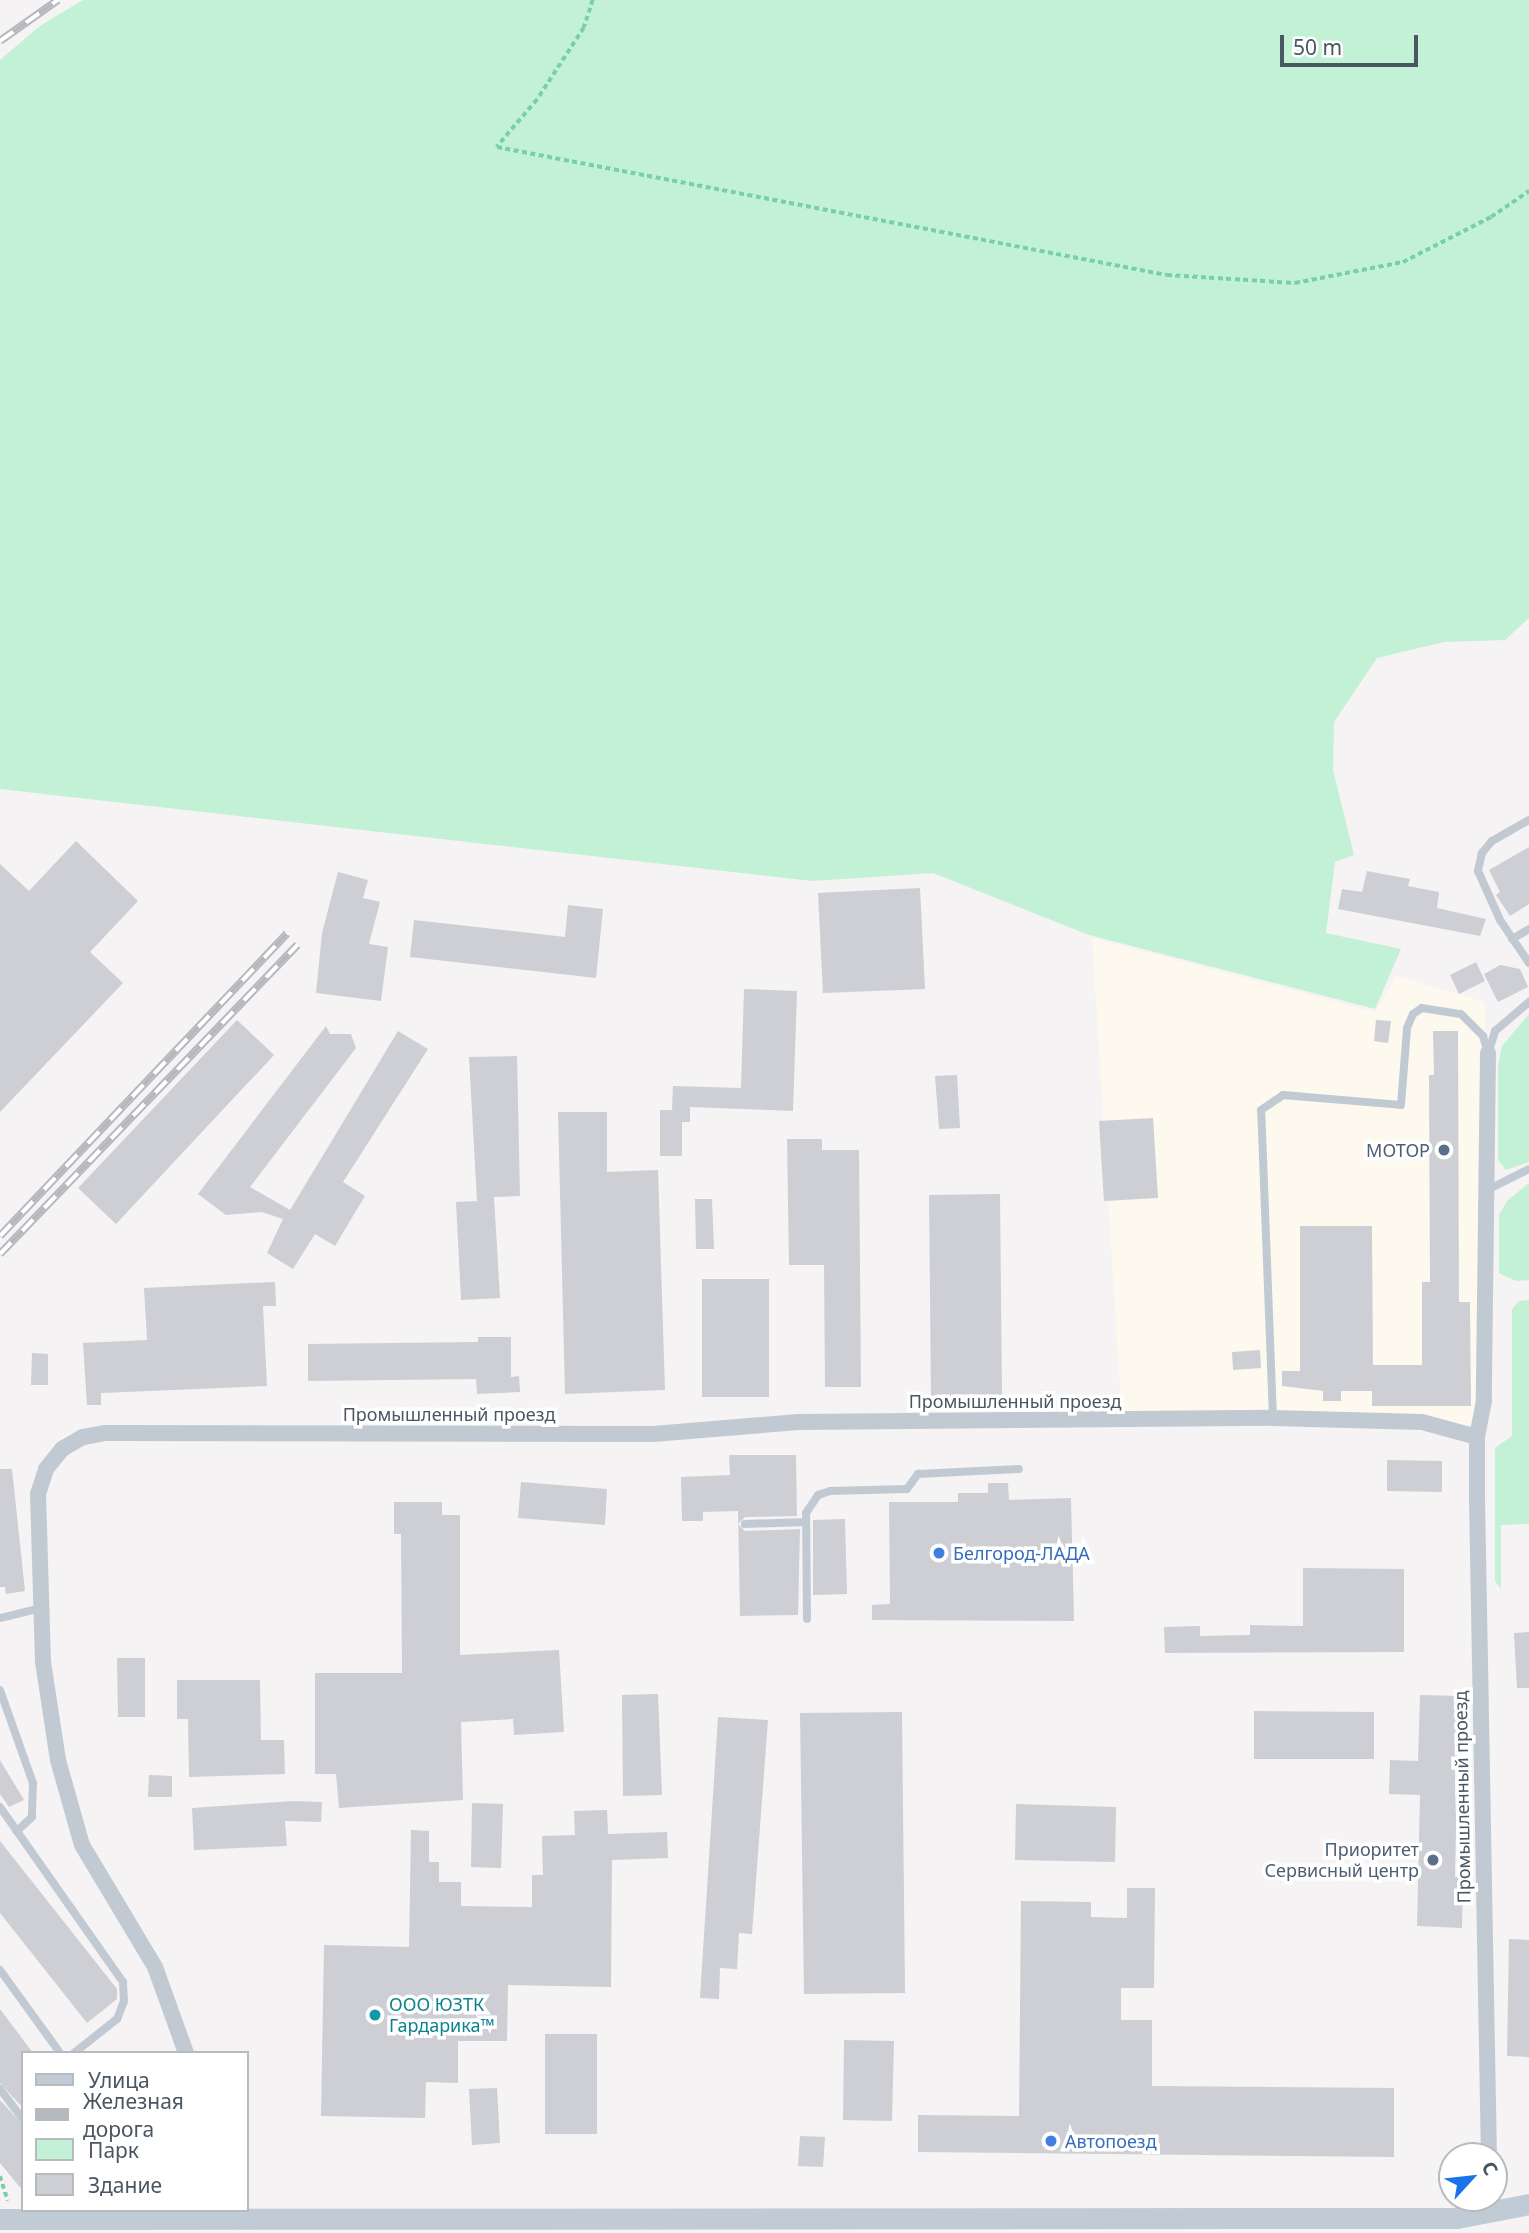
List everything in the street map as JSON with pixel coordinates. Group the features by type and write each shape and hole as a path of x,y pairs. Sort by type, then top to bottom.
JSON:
{"street":[{"name":"Промышленный проезд","path":"1488,1054 1484,1191 1484,1401 1477,1437 1489,2142"},
{"name":"Промышленный проезд","path":"185,2051 155,1967 82,1844 67,1804 43,1662 38,1494 46,1469 62,1449 83,1437 106,1433 653,1434 799,1422 1273,1418 1422,1422 1477,1437"},
{"path":"1508,2205 1529,2204"},
{"path":"4,2219 69,2215 202,2215 302,2226 958,2226 1445,2218 1466,2212"}],"lane":[{"path":"1529,820 1492,841 1482,853 1478,871 1512,939 1529,963"},
{"path":"1512,939 1529,929"},
{"path":"1488,1054 1495,1031 1529,1002"},
{"path":"1273,1418 1261,1110 1283,1096 1401,1105 1407,1028 1413,1014 1422,1007 1461,1014 1483,1035 1488,1054"},
{"path":"1484,1191 1529,1169"},
{"path":"807,1619 806,1522 809,1504 830,1491 907,1489 918,1474 1019,1469"},
{"path":"745,1524 806,1522"},
{"path":"0,1618 42,1608"},
{"path":"0,1690 33,1783 32,1817 18,1831"},
{"path":"0,1807 123,1982 124,2001 117,2019 77,2051"},
{"path":"0,1970 59,2051"},
{"path":"0,2089 21,2116"}],"path":[{"path":"593,0 584,28 571,48 537,100 497,147 1167,275 1295,283 1404,262 1491,217 1529,191"},
{"path":"0,2176 4,2219"}],"shaded area":[{"path":"1092,938 1375,1012 1396,976 1485,1002 1486,1425 1122,1422"}],"green space":[{"path":"83,0 1529,0 1529,618 1505,640 1444,642 1377,658 1334,722 1333,770 1354,855 1335,862 1326,933 1401,949 1375,1009 1089,935 933,873 812,881 0,789 0,60 40,26"},
{"path":"1529,1014 1529,1162 1506,1170 1498,1160 1498,1066 1502,1046"},
{"path":"1529,1183 1529,1280 1516,1281 1499,1273 1499,1215 1507,1201"},
{"path":"1529,1300 1529,1524 1501,1525 1501,1589 1495,1581 1495,1448 1512,1436 1512,1309 1519,1301"}],"building":[{"path":"76,841 138,901 90,952 123,983 0,1112 0,864 29,891"},
{"path":"1529,847 1529,904 1510,916 1496,895 1500,892 1489,870"},
{"path":"1367,871 1410,879 1408,886 1439,892 1437,908 1486,919 1480,936 1338,909 1342,889 1362,892"},
{"path":"338,872 368,880 363,898 380,902 369,944 388,947 381,1001 316,993 322,933"},
{"path":"920,888 925,989 823,993 818,893"},
{"path":"568,905 603,909 596,978 410,957 414,920 565,937"},
{"path":"1476,962 1485,981 1459,994 1450,975"},
{"path":"1500,965 1520,969 1528,987 1498,1002 1484,974"},
{"path":"744,989 797,991 793,1111 690,1107 690,1122 682,1122 682,1156 660,1156 660,1110 672,1110 673,1086 741,1088"},
{"path":"237,1020 274,1055 116,1224 78,1188"},
{"path":"1376,1020 1391,1021 1388,1043 1374,1041"},
{"path":"326,1026 330,1034 351,1034 356,1048 250,1187 290,1210 398,1031 428,1049 343,1182 365,1196 335,1246 315,1234 293,1269 267,1253 283,1219 262,1212 226,1215 198,1194"},
{"name":"МОТОР","path":"1433,1031 1458,1031 1459,1302 1470,1302 1471,1406 1372,1406 1372,1391 1341,1391 1341,1401 1323,1401 1323,1391 1282,1386 1282,1371 1300,1371 1300,1226 1372,1226 1373,1365 1422,1365 1422,1282 1430,1282 1429,1075 1434,1075"},
{"path":"517,1056 520,1196 494,1197 500,1298 461,1300 456,1202 477,1201 469,1057"},
{"path":"957,1075 960,1128 939,1129 935,1076"},
{"path":"558,1112 607,1112 607,1172 658,1170 665,1390 565,1394"},
{"path":"1153,1118 1158,1198 1104,1201 1099,1121"},
{"path":"787,1139 822,1139 822,1150 859,1150 861,1387 825,1387 824,1265 789,1265"},
{"path":"1000,1194 1002,1397 931,1398 929,1195"},
{"path":"695,1199 712,1199 714,1249 696,1249"},
{"path":"702,1279 769,1279 769,1397 702,1397"},
{"path":"275,1282 276,1306 263,1306 267,1386 101,1393 101,1405 87,1405 83,1343 147,1340 144,1288"},
{"path":"478,1337 511,1337 511,1377 519,1376 520,1392 477,1394 476,1379 308,1381 308,1344 478,1342"},
{"path":"1260,1350 1261,1368 1233,1370 1232,1352"},
{"path":"32,1353 48,1354 48,1385 31,1385"},
{"path":"729,1455 796,1455 797,1516 745,1517 738,1524 738,1511 703,1512 703,1521 682,1521 681,1477 730,1475"},
{"path":"1387,1460 1442,1461 1442,1492 1387,1491"},
{"path":"0,1469 12,1469 25,1591 6,1594 5,1587 0,1587"},
{"path":"521,1482 607,1489 605,1525 518,1518"},
{"path":"988,1483 1008,1483 1009,1500 1071,1498 1074,1621 872,1620 872,1605 890,1604 889,1502 958,1502 958,1493 988,1493"},
{"path":"394,1502 442,1502 442,1515 460,1515 460,1655 559,1650 564,1732 514,1735 513,1719 461,1722 463,1800 339,1808 336,1774 315,1774 315,1673 402,1673 401,1534 394,1534"},
{"path":"845,1519 847,1594 813,1595 813,1520"},
{"path":"738,1524 745,1531 800,1529 798,1615 740,1616"},
{"path":"1303,1568 1404,1569 1404,1652 1165,1653 1164,1627 1200,1626 1200,1636 1250,1635 1250,1625 1303,1626"},
{"path":"1529,1632 1529,1688 1517,1688 1514,1633"},
{"path":"117,1658 145,1658 145,1717 118,1717"},
{"path":"177,1680 260,1680 261,1740 284,1740 285,1774 189,1777 188,1719 177,1719"},
{"path":"658,1694 662,1795 623,1796 622,1695"},
{"path":"1420,1695 1459,1696 1455,1877 1463,1877 1462,1928 1417,1926 1420,1795 1389,1794 1390,1760 1418,1761"},
{"path":"1254,1711 1374,1712 1374,1759 1254,1759"},
{"path":"902,1712 905,1993 804,1994 800,1713"},
{"path":"718,1717 768,1720 752,1934 739,1933 737,1969 720,1968 719,1999 700,1998"},
{"path":"0,1760 24,1800 9,1807 0,1794"},
{"path":"149,1775 172,1776 172,1797 148,1797"},
{"path":"293,1801 322,1802 321,1822 285,1821 287,1846 194,1850 192,1808"},
{"path":"472,1803 503,1804 501,1868 471,1867"},
{"path":"1016,1804 1116,1807 1115,1862 1015,1860"},
{"path":"607,1810 608,1834 667,1832 668,1858 612,1860 611,1987 508,1985 507,2041 458,2041 458,2083 426,2082 425,2118 321,2116 324,1945 409,1947 411,1830 429,1831 429,1862 439,1862 439,1882 461,1882 461,1906 532,1907 532,1875 543,1875 542,1836 575,1835 574,1811"},
{"path":"0,1841 117,1989 117,1999 87,2023 0,1913"},
{"path":"1127,1888 1155,1888 1154,1988 1121,1988 1121,2020 1152,2020 1152,2086 1394,2088 1394,2157 918,2152 918,2115 1019,2116 1021,1901 1091,1902 1091,1917 1127,1918"},
{"path":"1509,1939 1529,1940 1529,2057 1507,2056"},
{"path":"0,2009 32,2051 21,2051 21,2106 0,2083"},
{"path":"545,2034 597,2034 597,2134 545,2134"},
{"path":"844,2040 894,2041 892,2121 843,2120"},
{"path":"497,2088 500,2143 472,2145 469,2089"},
{"path":"0,2100 21,2123 21,2189 0,2163"},
{"path":"800,2136 825,2137 823,2167 798,2166"}],"railway":[{"path":"0,41 58,0"},
{"path":"0,1236 287,934"},
{"path":"0,1254 297,945"}],"place":[{"name":"МОТОР","path":"1444,1150"},
{"name":"Белгород-ЛАДА","path":"939,1553"},
{"name":"Приоритет Сервисный центр","path":"1433,1860"},
{"name":"ООО ЮЗТК Гардарика™","path":"375,2015"},
{"name":"Автопоезд","path":"1051,2141"}]}
